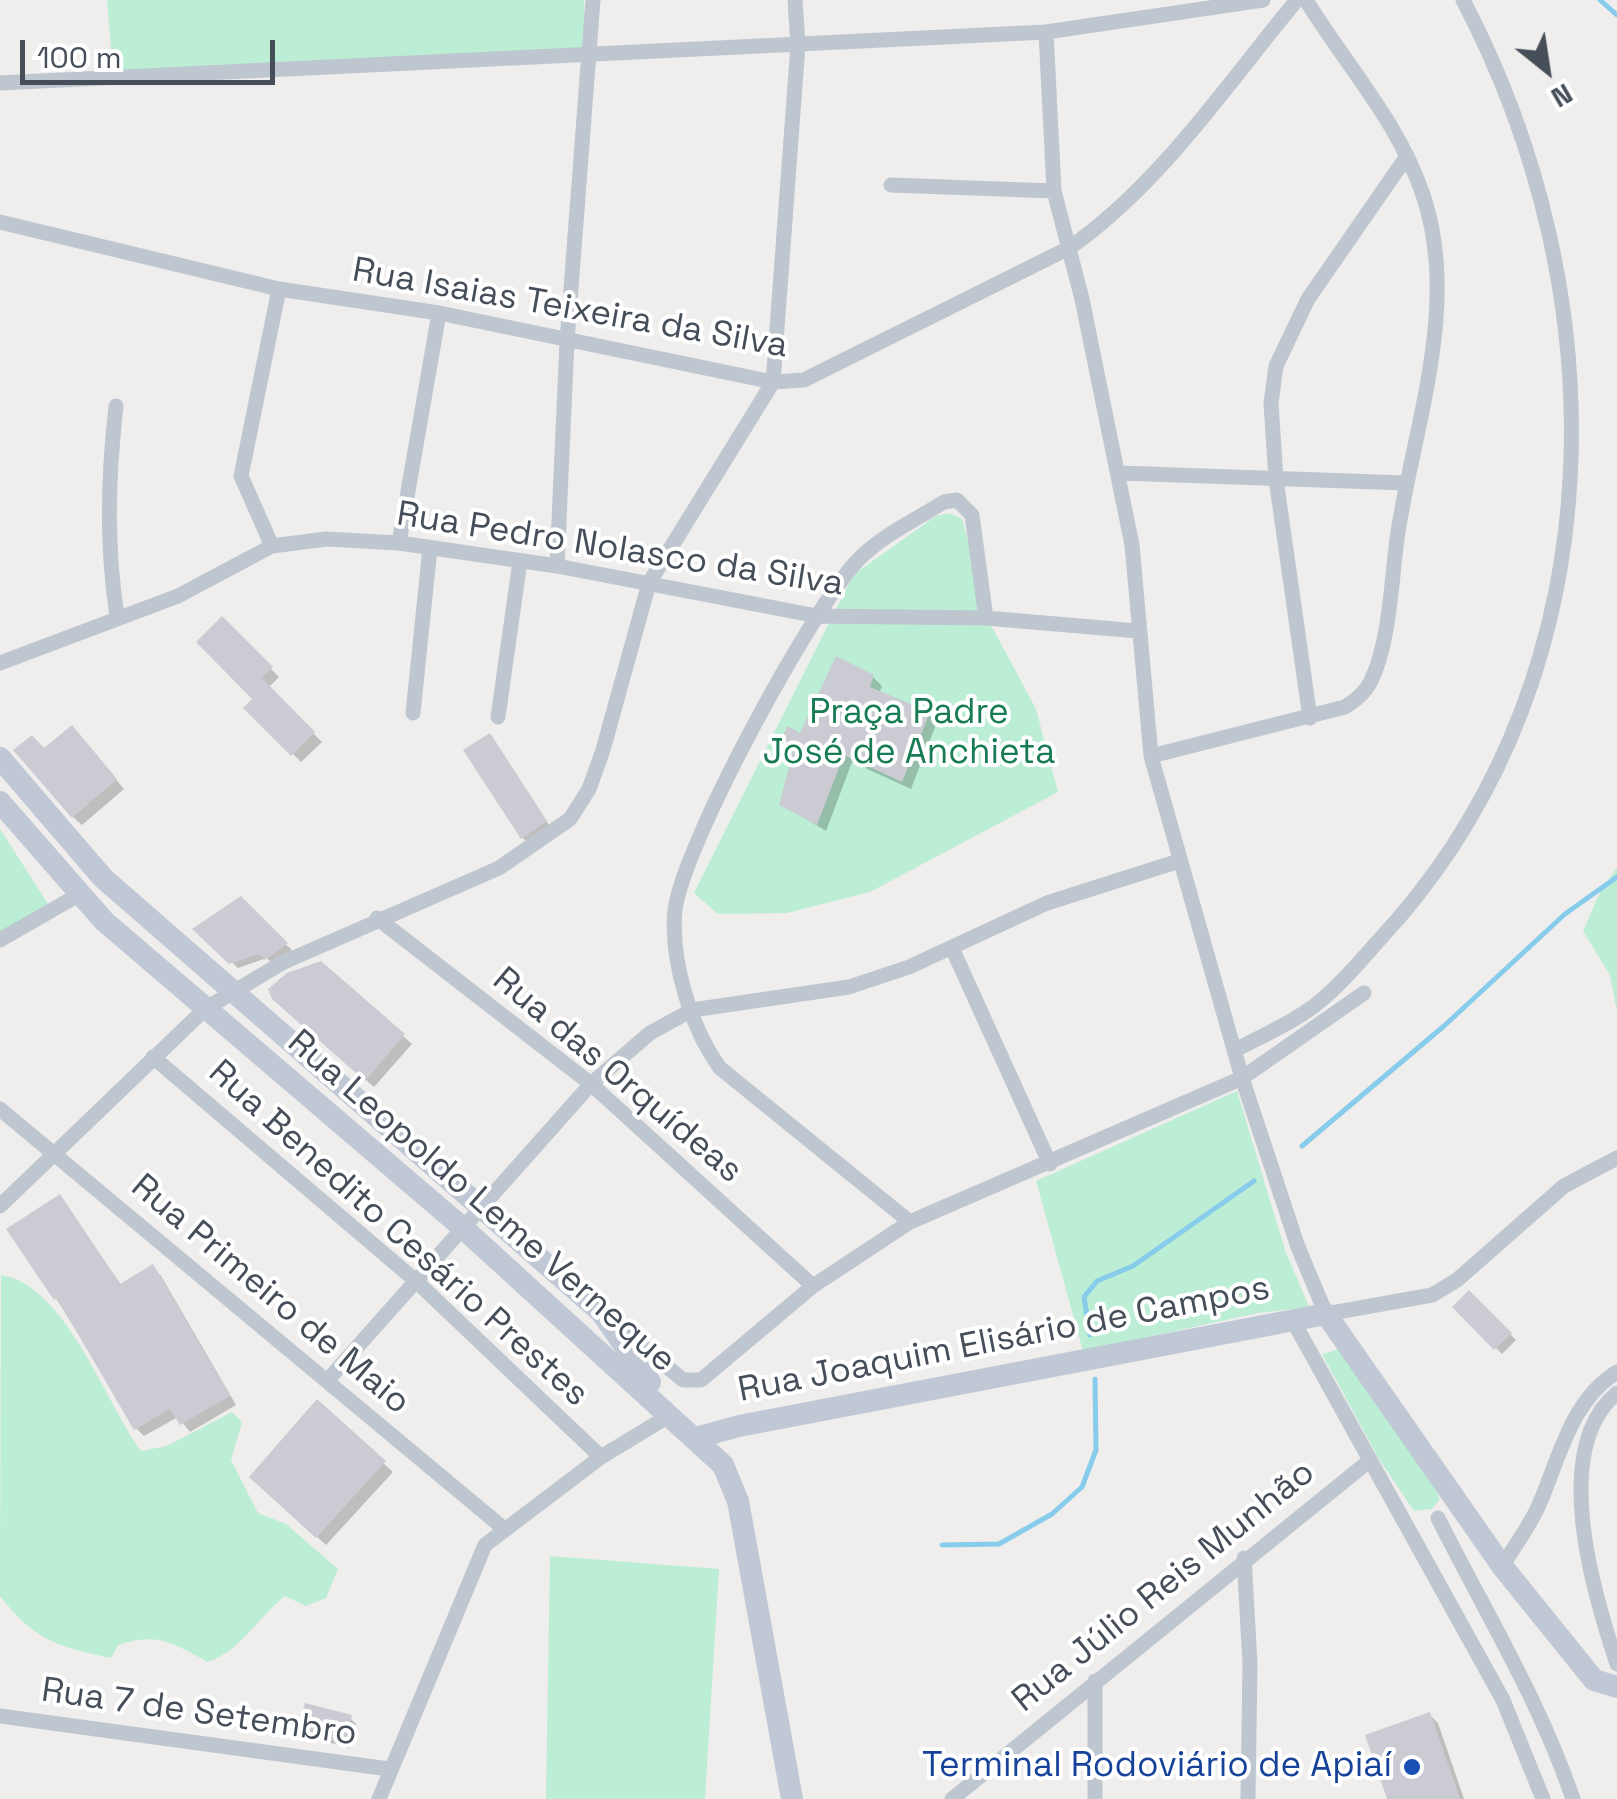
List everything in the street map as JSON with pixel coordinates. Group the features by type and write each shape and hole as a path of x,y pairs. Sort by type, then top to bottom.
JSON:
{"main road":[{"name":"Rua Leopoldo Leme Verneque","path":"0,758 85,860 601,1312 672,1414"},
{"name":"Rua Leopoldo Leme Verneque","path":"0,802 80,894 205,1009 463,1228 672,1414"},
{"name":"Rua Joaquim Elisário de Campos","path":"696,1438 739,1426 1326,1314"},
{"path":"1326,1314 1502,1566 1594,1680 1617,1688"},
{"path":"672,1414 722,1465 738,1501 792,1799"}],"street":[{"path":"557,566 567,341 592,57 593,0"},
{"path":"0,1206 205,1009 377,918 499,868 570,819 589,789 603,750 649,584 773,382 798,45 795,0"},
{"path":"0,83 1046,32 1263,0"},
{"name":"Rua Isaias Teixeira da Silva","path":"0,222 279,290 439,313 773,382 804,380 1069,248 1104,224 1152,174 1297,0"},
{"path":"1151,756 1345,707 1361,696 1371,682 1406,482 1424,414 1436,315 1435,248 1424,196 1406,156 1380,107 1306,0"},
{"path":"1235,1050 1294,1019 1330,992 1428,888 1469,835 1503,778 1547,678 1570,598 1586,487 1584,370 1568,270 1525,133 1463,0"},
{"path":"1046,32 1054,190 1132,544 1151,756 1242,1078 1298,1247 1326,1314 1432,1295 1457,1280 1564,1186 1617,1158"},
{"path":"1310,718 1276,479 1271,403 1276,366 1308,299 1406,156"},
{"path":"891,185 1054,190"},
{"path":"0,663 178,596 272,546 241,476 279,290"},
{"path":"399,543 439,313"},
{"path":"116,406 108,477 107,548 117,616"},
{"path":"1119,473 1406,482"},
{"path":"910,1222 720,1068 700,1038 678,955 675,912 684,873 719,796 817,616 854,564 876,543 944,502 956,500 972,514 986,618"},
{"name":"Rua Pedro Nolasco da Silva","path":"272,546 326,539 399,543 557,566 817,616 986,618 1138,631"},
{"path":"413,713 430,548"},
{"path":"498,717 520,561"},
{"path":"326,1381 591,1084 650,1032 692,1010 849,987 952,948 1047,904 1179,861"},
{"path":"0,940 80,894"},
{"name":"Rua das Orquídeas","path":"377,918 591,1084 813,1286"},
{"path":"952,948 1050,1164"},
{"path":"601,1312 683,1380 692,1382 709,1376 813,1286 910,1222 1242,1078 1364,993"},
{"name":"Rua Benedito Cesário Prestes","path":"153,1057 416,1282 601,1457"},
{"name":"Rua Primeiro de Maio","path":"0,1109 502,1527"},
{"path":"1292,1319 1502,1700 1543,1799"},
{"path":"1502,1566 1536,1510 1579,1408 1591,1392 1617,1372"},
{"path":"1617,1393 1598,1412 1590,1430 1580,1480 1586,1547 1617,1664"},
{"path":"379,1799 478,1557 502,1527 601,1457 672,1414"},
{"name":"Rua Júlio Reis Munhão","path":"952,1799 1369,1460"},
{"path":"1412,1532 1459,1506"},
{"path":"1438,1518 1521,1671 1552,1738 1573,1799"},
{"path":"1244,1558 1250,1663 1248,1799"},
{"path":"1094,1799 1096,1681"},
{"name":"Rua 7 de Setembro","path":"0,1716 389,1770"}],"green space":[{"path":"107,0 584,0 585,50 113,72"},
{"name":"Praça Padre José de Anchieta","path":"950,513 962,519 992,627 1036,709 1058,792 870,892 787,913 718,914 694,893 853,575 936,516"},
{"path":"0,829 50,907 0,936"},
{"path":"1617,868 1617,1012 1610,975 1583,931 1602,888"},
{"path":"1237,1091 1285,1250 1309,1307 1258,1313 1083,1351 1036,1181"},
{"path":"1,1275 24,1283 45,1299 64,1322 141,1451 167,1446 232,1412 242,1422 231,1460 258,1513 286,1524 338,1569 326,1598 306,1606 285,1596 240,1642 208,1662 175,1645 155,1640 118,1645 111,1658 62,1645 24,1623 0,1596"},
{"path":"1347,1347 1436,1486 1439,1500 1432,1509 1414,1511 1379,1459 1322,1354"},
{"path":"550,1556 719,1569 705,1799 546,1799"}],"building":[{"path":"222,616 273,667 262,678 315,732 291,756 243,708 252,699 196,642"},
{"path":"836,656 874,675 870,687 930,712 902,782 844,755 817,825 779,805 791,759 775,748 788,726 800,733"},
{"path":"72,725 117,779 72,818 13,750 32,735 44,748"},
{"path":"490,733 547,821 521,839 463,750"},
{"path":"241,896 288,943 265,960 259,954 229,964 192,929"},
{"path":"321,961 405,1034 365,1081 272,999 268,989 287,973"},
{"path":"60,1194 120,1284 153,1264 230,1396 180,1425 170,1409 134,1430 57,1298 54,1300 6,1229"},
{"path":"1469,1290 1512,1333 1494,1350 1452,1307"},
{"path":"317,1399 386,1461 316,1538 249,1477"},
{"path":"305,1703 352,1715 344,1744 297,1731"},
{"name":"Terminal Rodoviário de Apiaí","path":"1430,1712 1460,1799 1387,1799 1365,1735"}],"waterway":[{"path":"1600,0 1617,15"},
{"path":"1302,1146 1444,1026 1565,914 1617,877"},
{"path":"1090,1335 1084,1297 1097,1281 1133,1266 1254,1181"},
{"path":"942,1545 999,1544 1052,1514 1082,1487 1096,1450 1095,1379"}],"place":[{"name":"Terminal Rodoviário de Apiaí","path":"1412,1767"}]}
